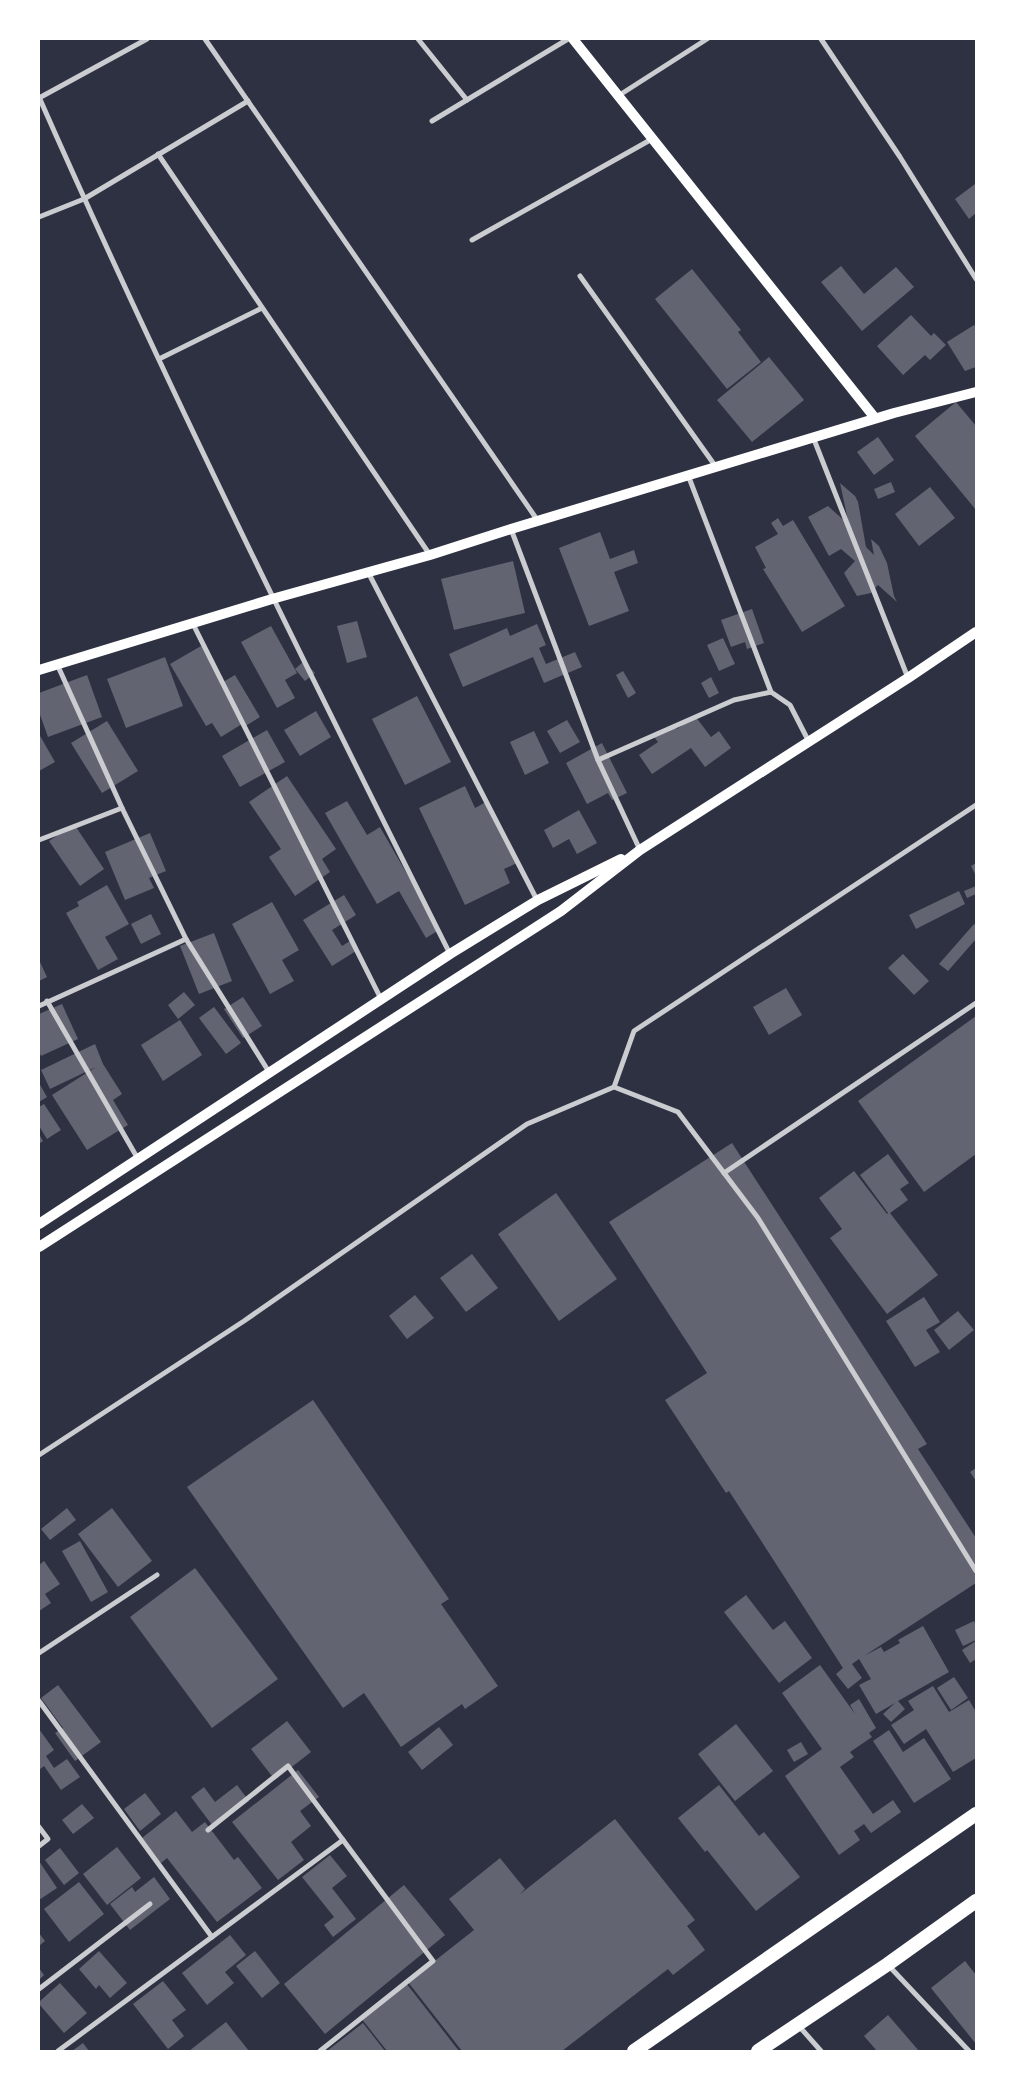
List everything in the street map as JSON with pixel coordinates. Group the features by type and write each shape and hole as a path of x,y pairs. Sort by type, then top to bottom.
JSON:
{"highway":[{"path":"634,2051 976,1814"},
{"path":"758,2051 888,1964 976,1901"}],"main road":[{"path":"573,39 875,418"},
{"path":"39,670 272,599 430,555 875,418 976,392"},
{"path":"39,1247 562,911 640,850 908,678 976,632"},
{"path":"39,1224 450,954 538,900 640,850"}],"street":[{"path":"146,39 39,98 84,199 272,599 450,954"},
{"path":"205,39 538,521"},
{"path":"418,39 467,100"},
{"path":"432,120 568,39"},
{"path":"618,96 707,39"},
{"path":"821,39 900,157 976,279"},
{"path":"39,217 84,199 248,101"},
{"path":"472,240 652,140"},
{"path":"158,154 430,555"},
{"path":"580,276 716,467"},
{"path":"159,359 262,308"},
{"path":"813,437 908,678"},
{"path":"688,475 771,692 790,705 809,742"},
{"path":"511,529 598,760 640,850"},
{"path":"368,572 538,900"},
{"path":"193,624 381,1000"},
{"path":"57,664 122,808 186,939 269,1073"},
{"path":"598,760 734,700 771,692"},
{"path":"614,1087 634,1031 976,805"},
{"path":"39,840 122,808"},
{"path":"39,1006 186,939"},
{"path":"47,1001 138,1159"},
{"path":"724,1173 976,1003"},
{"path":"39,1455 244,1320 527,1124 614,1087 678,1112 758,1218 976,1572"},
{"path":"39,1653 157,1575"},
{"path":"39,1701 212,1937"},
{"path":"208,1830 288,1766 433,1961 320,2051"},
{"path":"39,1827 48,1839 39,1846"},
{"path":"58,2051 343,1840"},
{"path":"39,1989 150,1904"},
{"path":"888,1964 969,2051"},
{"path":"798,2025 821,2051"}],"building":[{"path":"975,184 976,213 969,219 955,199"},
{"path":"841,266 864,294 896,267 914,287 862,331 821,282"},
{"path":"692,269 741,330 738,332 761,362 727,389 655,299"},
{"path":"911,315 931,336 934,333 946,345 930,360 925,355 903,375 877,346"},
{"path":"974,325 976,328 976,367 965,371 947,342"},
{"path":"769,357 804,400 752,442 717,400"},
{"path":"956,402 976,426 976,510 915,436"},
{"path":"878,437 894,460 874,475 857,452"},
{"path":"891,482 895,492 878,499 874,489"},
{"path":"840,483 855,496 858,502 866,547 874,555 871,539 879,546 887,563 897,602 878,585 871,593 857,596 844,573 855,561 841,549 829,556 808,517 828,506 849,525"},
{"path":"930,487 955,518 919,546 895,514"},
{"path":"778,518 783,526 793,520 845,606 802,632 763,569 766,568 755,547 778,534 771,523"},
{"path":"600,532 610,559 634,550 638,563 614,572 629,611 589,626 559,548"},
{"path":"513,561 525,613 454,630 441,579"},
{"path":"752,609 764,643 747,649 745,642 731,647 721,620"},
{"path":"357,621 367,657 347,663 337,626"},
{"path":"537,624 546,645 539,648 546,664 575,652 582,667 544,683 533,657 463,687 449,654 507,628 510,636"},
{"path":"271,626 297,673 285,680 295,698 277,708 241,642"},
{"path":"723,638 735,664 719,671 707,645"},
{"path":"201,646 223,682 235,675 260,717 244,727 242,724 221,737 212,723 206,726 170,664"},
{"path":"165,657 183,706 126,728 107,679"},
{"path":"304,661 315,673 305,681 295,669"},
{"path":"623,671 636,693 628,698 616,675"},
{"path":"87,675 102,717 48,737 39,712 39,693"},
{"path":"711,677 719,693 709,698 701,683"},
{"path":"417,696 451,762 405,785 372,719"},
{"path":"316,711 331,737 300,756 284,730"},
{"path":"695,716 711,737 719,731 731,748 705,767 691,748 652,774 639,755 658,742 654,737 674,724 677,729"},
{"path":"567,720 580,742 560,753 547,731"},
{"path":"107,721 138,771 102,793 71,743"},
{"path":"267,730 285,762 240,787 222,756"},
{"path":"534,731 549,763 525,775 510,742"},
{"path":"39,734 55,762 39,771"},
{"path":"602,743 627,793 612,800 608,793 587,804 566,763"},
{"path":"287,776 336,849 322,859 330,872 295,896 269,857 281,849 249,802"},
{"path":"465,786 475,808 486,802 517,863 504,869 510,883 465,905 419,808"},
{"path":"347,801 367,835 380,827 439,930 426,938 399,891 377,904 325,813"},
{"path":"579,810 597,843 577,854 569,839 553,848 544,830"},
{"path":"74,824 104,869 80,886 49,841"},
{"path":"150,833 166,871 149,878 154,888 125,900 105,852"},
{"path":"976,863 976,876 971,866"},
{"path":"107,885 129,924 105,937 118,959 98,970 66,913 79,906 77,902"},
{"path":"976,886 976,894 967,898 964,891"},
{"path":"959,891 965,904 916,929 909,915"},
{"path":"344,895 356,915 332,930 342,946 350,941 356,951 332,966 303,920"},
{"path":"272,902 299,950 282,960 294,981 270,994 232,924"},
{"path":"151,914 161,934 141,944 131,924"},
{"path":"974,924 976,926 976,939 948,971 939,964"},
{"path":"214,933 232,981 199,994 180,946"},
{"path":"903,954 929,981 914,995 888,968"},
{"path":"39,960 47,977 39,981"},
{"path":"786,988 802,1015 769,1035 753,1007"},
{"path":"184,992 195,1005 178,1019 168,1005"},
{"path":"243,997 262,1026 243,1038 224,1009"},
{"path":"62,1004 78,1039 41,1056 39,1051 39,1014"},
{"path":"214,1007 241,1043 226,1054 199,1018"},
{"path":"976,1016 976,1154 924,1192 858,1101"},
{"path":"180,1020 202,1055 163,1081 141,1045"},
{"path":"95,1044 103,1064 122,1094 113,1100 128,1125 87,1150 52,1095 96,1067 50,1089 41,1070"},
{"path":"39,1083 47,1097 39,1102"},
{"path":"44,1104 61,1130 47,1139 39,1126 39,1107"},
{"path":"39,1134 43,1141 39,1144"},
{"path":"732,1143 927,1444 918,1449 976,1538 976,1583 864,1656 881,1647 884,1652 900,1643 898,1640 923,1626 949,1672 898,1701 905,1709 891,1722 883,1714 895,1703 876,1714 859,1685 871,1679 859,1659 852,1664 862,1678 848,1689 836,1674 843,1668 729,1491 726,1493 665,1400 707,1373 609,1222"},
{"path":"888,1154 909,1183 900,1189 908,1200 890,1213 938,1275 887,1314 830,1238 842,1229 819,1198 854,1171 887,1214 860,1175"},
{"path":"556,1193 617,1279 559,1321 498,1234"},
{"path":"472,1254 498,1288 466,1312 440,1278"},
{"path":"415,1295 434,1318 407,1339 389,1316"},
{"path":"924,1297 940,1322 926,1330 940,1352 915,1367 886,1321"},
{"path":"958,1311 974,1330 949,1350 934,1330"},
{"path":"313,1400 449,1599 441,1604 498,1686 465,1709 462,1704 401,1747 364,1693 343,1708 187,1487"},
{"path":"976,1468 976,1481 970,1472"},
{"path":"67,1508 76,1520 50,1540 41,1529"},
{"path":"112,1508 152,1561 118,1587 78,1534"},
{"path":"80,1541 108,1592 91,1602 62,1551"},
{"path":"44,1561 60,1584 45,1594 51,1603 39,1611 39,1565"},
{"path":"195,1568 278,1679 212,1728 130,1617"},
{"path":"746,1595 773,1630 785,1621 812,1658 779,1683 724,1612"},
{"path":"974,1621 976,1625 976,1640 963,1646 955,1630"},
{"path":"976,1641 976,1659 970,1663 962,1650"},
{"path":"820,1665 855,1714 850,1705 859,1699 876,1728 869,1733 872,1737 850,1752 854,1757 840,1767 873,1814 893,1800 901,1812 871,1833 864,1824 854,1831 860,1840 839,1855 785,1776 822,1749 782,1693"},
{"path":"954,1677 968,1698 951,1710 937,1688"},
{"path":"58,1685 101,1742 75,1761 55,1733 63,1728 41,1698"},
{"path":"933,1686 949,1712 969,1700 976,1712 976,1758 953,1772 926,1729 904,1744 891,1725 914,1710 908,1701"},
{"path":"287,1721 311,1752 275,1780 251,1749"},
{"path":"736,1724 773,1771 735,1801 698,1754"},
{"path":"439,1727 453,1745 422,1770 408,1752"},
{"path":"39,1729 54,1750 46,1756 54,1768 67,1759 80,1777 61,1790 44,1766 39,1770"},
{"path":"889,1730 903,1752 924,1738 951,1779 914,1803 873,1741"},
{"path":"801,1742 808,1754 794,1762 787,1750"},
{"path":"298,1770 319,1797 300,1811 311,1826 291,1842 304,1860 278,1880 232,1822"},
{"path":"237,1785 249,1801 212,1825 191,1797 204,1787 215,1802"},
{"path":"719,1785 759,1836 764,1832 800,1877 756,1911 707,1850 705,1852 678,1818"},
{"path":"145,1793 161,1814 140,1831 124,1809"},
{"path":"82,1804 94,1818 73,1834 62,1820"},
{"path":"176,1811 192,1832 205,1822 234,1860 238,1857 262,1888 217,1922 167,1858 161,1863 142,1838"},
{"path":"615,1819 695,1920 687,1926 705,1950 673,1975 668,1969 562,2051 462,2051 408,1982 474,1930 449,1899 500,1858 525,1889 519,1895"},
{"path":"117,1847 141,1878 107,1905 83,1874"},
{"path":"60,1848 79,1873 64,1885 45,1860"},
{"path":"330,1855 347,1876 332,1888 356,1919 333,1937 324,1925 334,1917 302,1877"},
{"path":"39,1861 57,1888 39,1900"},
{"path":"154,1877 170,1899 130,1930 110,1904 132,1887 135,1892"},
{"path":"79,1882 104,1914 69,1942 44,1909"},
{"path":"404,1885 445,1935 325,2034 284,1984"},
{"path":"39,1933 45,1941 39,1946"},
{"path":"230,1935 246,1955 225,1972 234,1983 207,2005 182,1973"},
{"path":"99,1951 127,1983 110,1998 99,1985 96,1989 79,1969"},
{"path":"255,1951 280,1983 262,1998 236,1966"},
{"path":"965,1961 976,1975 976,2044 931,1988"},
{"path":"39,1968 44,1975 39,1980"},
{"path":"163,1981 186,2010 172,2020 184,2036 168,2049 133,2004"},
{"path":"60,1983 87,2013 64,2033 39,2004"},
{"path":"406,1983 459,2051 387,2051 361,2018"},
{"path":"888,2015 919,2051 877,2051 864,2036"},
{"path":"226,2022 249,2051 189,2051"},
{"path":"363,2023 385,2051 327,2051"},
{"path":"83,2043 89,2051 72,2051"}]}
